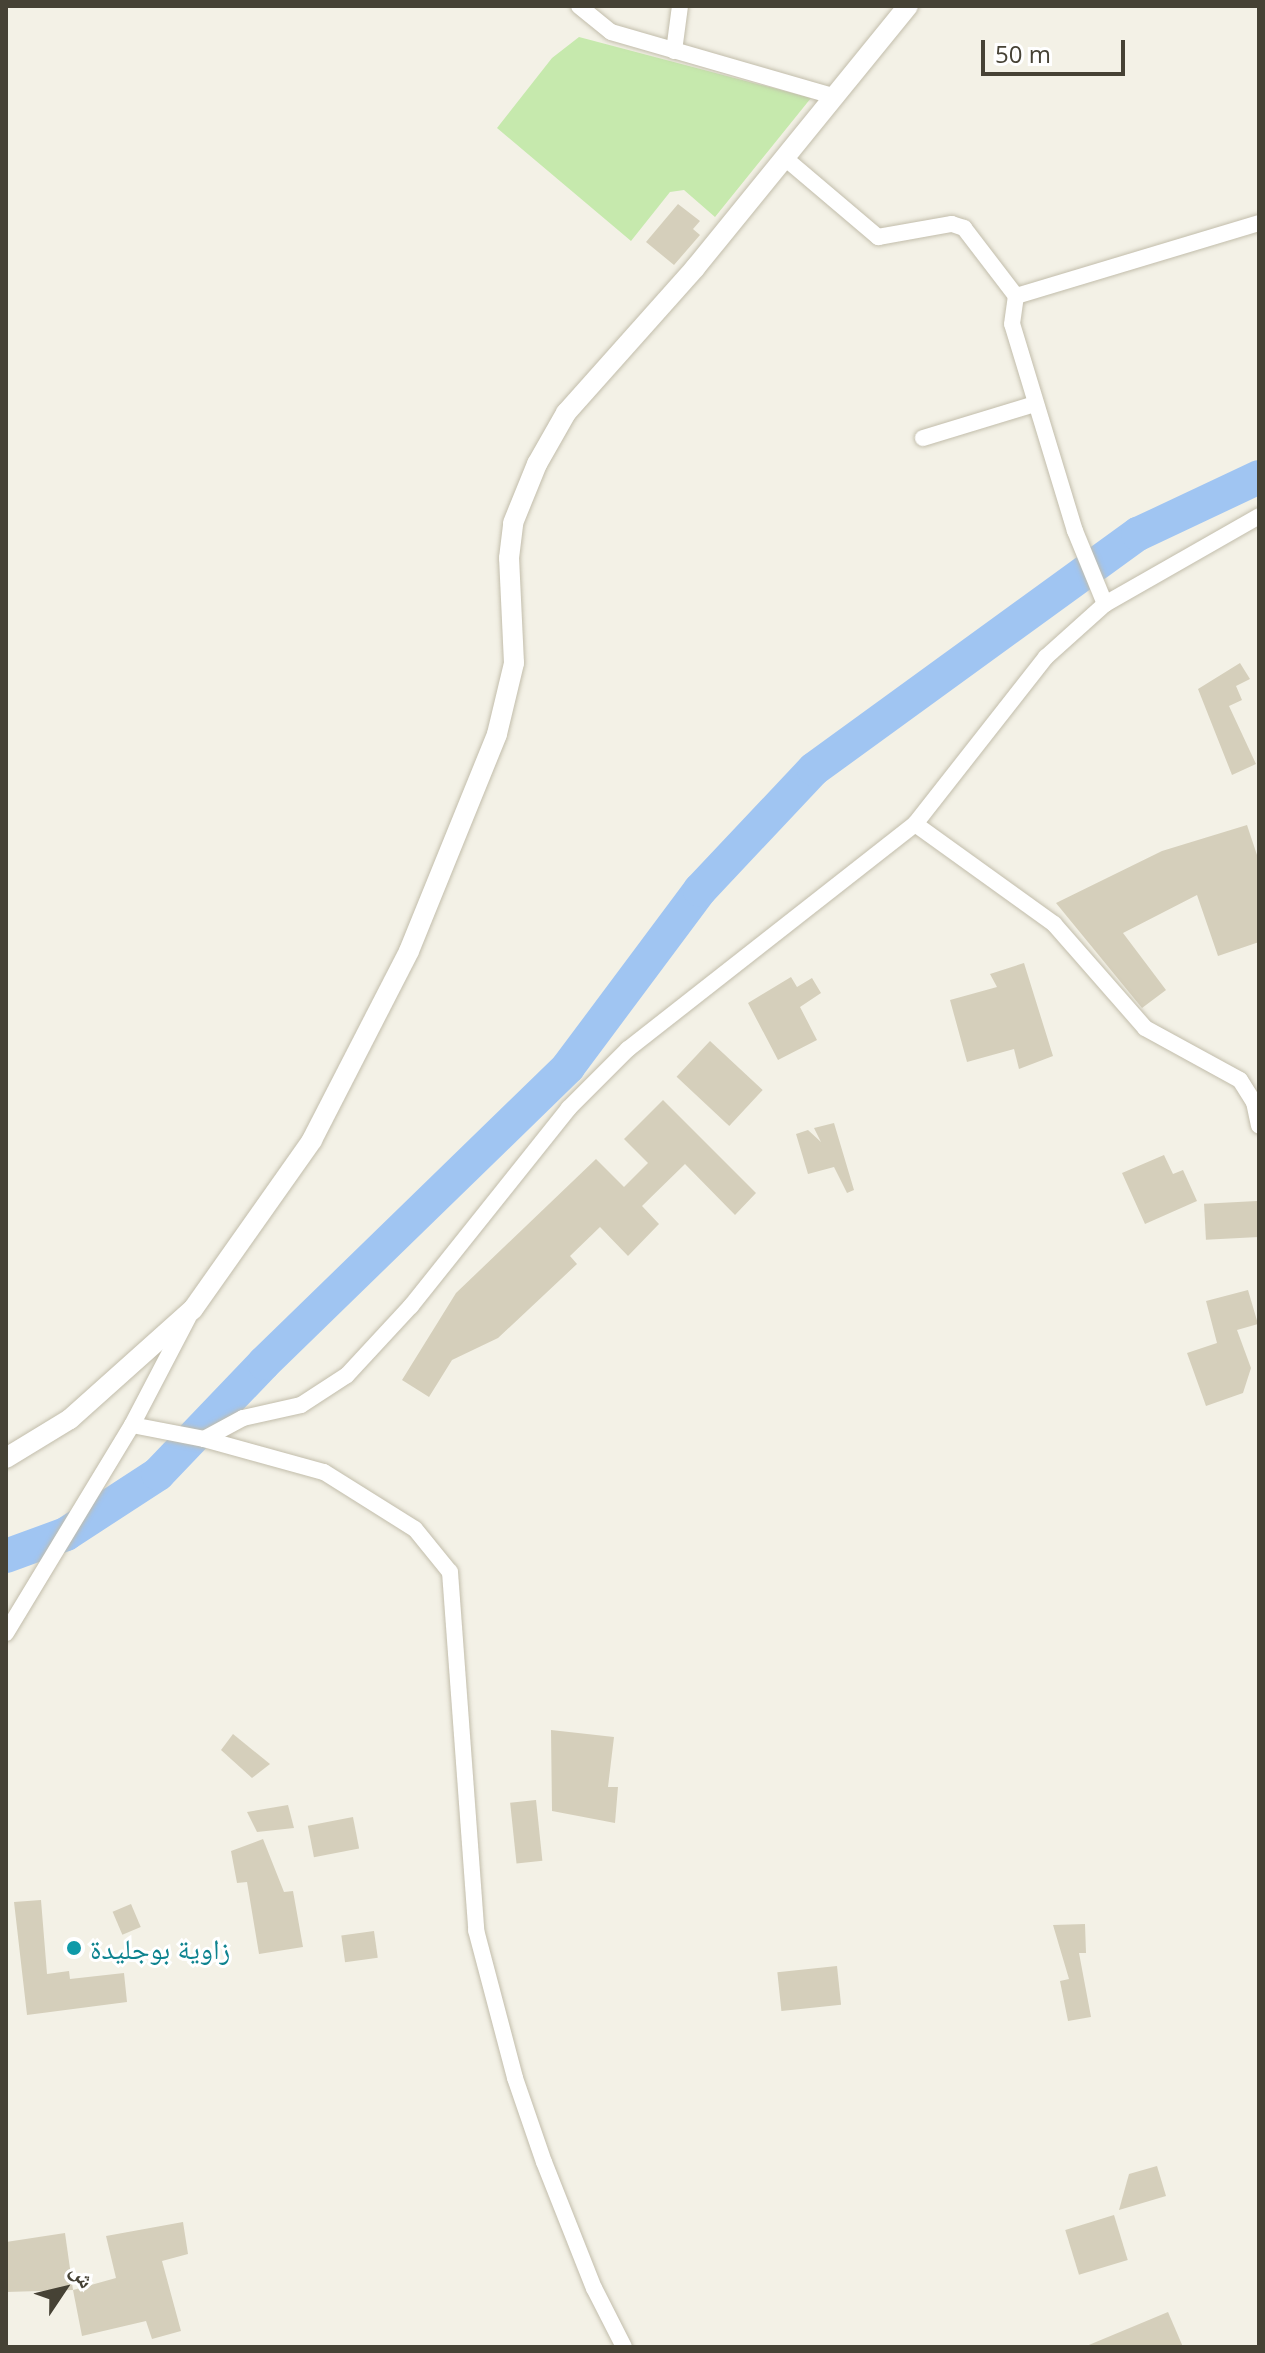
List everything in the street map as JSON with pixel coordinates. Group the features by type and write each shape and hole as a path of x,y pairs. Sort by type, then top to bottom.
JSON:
{"street":[{"path":"579,6 611,32 836,97"},
{"path":"674,51 680,6"},
{"path":"6,1633 132,1425 193,1309 264,1216 337,1098 460,834 509,694 514,630 510,547 513,523 537,464 566,413 786,159 908,6"},
{"path":"786,159 878,237 952,224 964,228 1016,296 1012,324 1035,404 1075,531 1105,604"},
{"path":"1016,296 1259,223"},
{"path":"923,438 1035,404"},
{"path":"204,1439 243,1418 301,1405 347,1375 411,1306 569,1108 628,1049 915,824 1046,657 1105,604 1259,516"},
{"path":"915,824 1054,924 1145,1028 1240,1080 1254,1102 1259,1125"},
{"path":"6,1458 70,1419 193,1309"},
{"path":"132,1425 289,1460 355,1487 415,1529 450,1572 476,1930 515,2078 544,2162 594,2288 624,2347"}],"green space":[{"path":"579,37 811,98 715,217 684,190 670,192 631,241 497,128 552,58"}],"building":[{"path":"678,204 700,221 693,229 700,235 674,265 646,242"},
{"path":"1240,663 1250,679 1236,686 1242,700 1229,706 1256,764 1232,775 1198,689"},
{"path":"1247,825 1259,861 1259,942 1218,956 1197,895 1123,933 1166,990 1142,1008 1056,903 1162,851"},
{"path":"1024,963 1053,1056 1019,1069 1014,1049 967,1062 950,1000 997,987 990,974"},
{"path":"791,977 797,987 812,978 821,993 800,1007 817,1040 778,1060 748,1003"},
{"path":"710,1041 763,1090 729,1126 677,1077"},
{"path":"663,1100 756,1193 735,1215 685,1164 642,1206 659,1224 628,1256 600,1227 570,1256 577,1264 498,1338 452,1360 429,1397 402,1380 456,1293 596,1159 624,1187 648,1163 624,1139"},
{"path":"834,1123 854,1190 847,1193 834,1167 808,1174 796,1134 808,1130 821,1142 814,1128"},
{"path":"1164,1155 1173,1174 1183,1170 1197,1201 1145,1224 1122,1173"},
{"path":"1257,1201 1259,1237 1206,1240 1204,1204"},
{"path":"1248,1290 1258,1324 1237,1330 1251,1368 1243,1393 1206,1406 1187,1353 1217,1343 1206,1301"},
{"path":"551,1730 614,1737 608,1787 618,1787 615,1823 552,1811"},
{"path":"233,1734 270,1764 252,1778 221,1750"},
{"path":"536,1800 542,1861 517,1863 510,1803"},
{"path":"288,1805 294,1828 257,1832 247,1812"},
{"path":"353,1817 359,1848 314,1857 308,1826"},
{"path":"263,1839 284,1892 293,1891 303,1947 259,1954 247,1882 237,1883 231,1851"},
{"path":"41,1900 47,1974 69,1971 70,1979 124,1973 127,2002 27,2015 14,1902"},
{"path":"131,1904 141,1927 122,1935 113,1912"},
{"path":"1085,1924 1086,1953 1079,1953 1091,2017 1068,2021 1060,1981 1069,1979 1053,1925"},
{"path":"374,1931 378,1958 345,1962 341,1936"},
{"path":"837,1966 841,2005 781,2011 777,1972"},
{"path":"1157,2166 1166,2196 1119,2210 1129,2174"},
{"path":"1114,2215 1128,2260 1079,2275 1065,2230"},
{"path":"183,2222 188,2254 162,2261 181,2331 152,2339 146,2321 82,2336 73,2290 116,2278 106,2236"},
{"path":"65,2233 73,2290 6,2292 6,2242"},
{"path":"1168,2312 1183,2347 1084,2347"}],"waterway":[{"path":"6,1556 66,1534 158,1474 264,1363 568,1067 700,890 814,769 1138,534 1259,477"}],"place":[{"name":"زاوية بوجليدة","path":"74,1948"}]}
